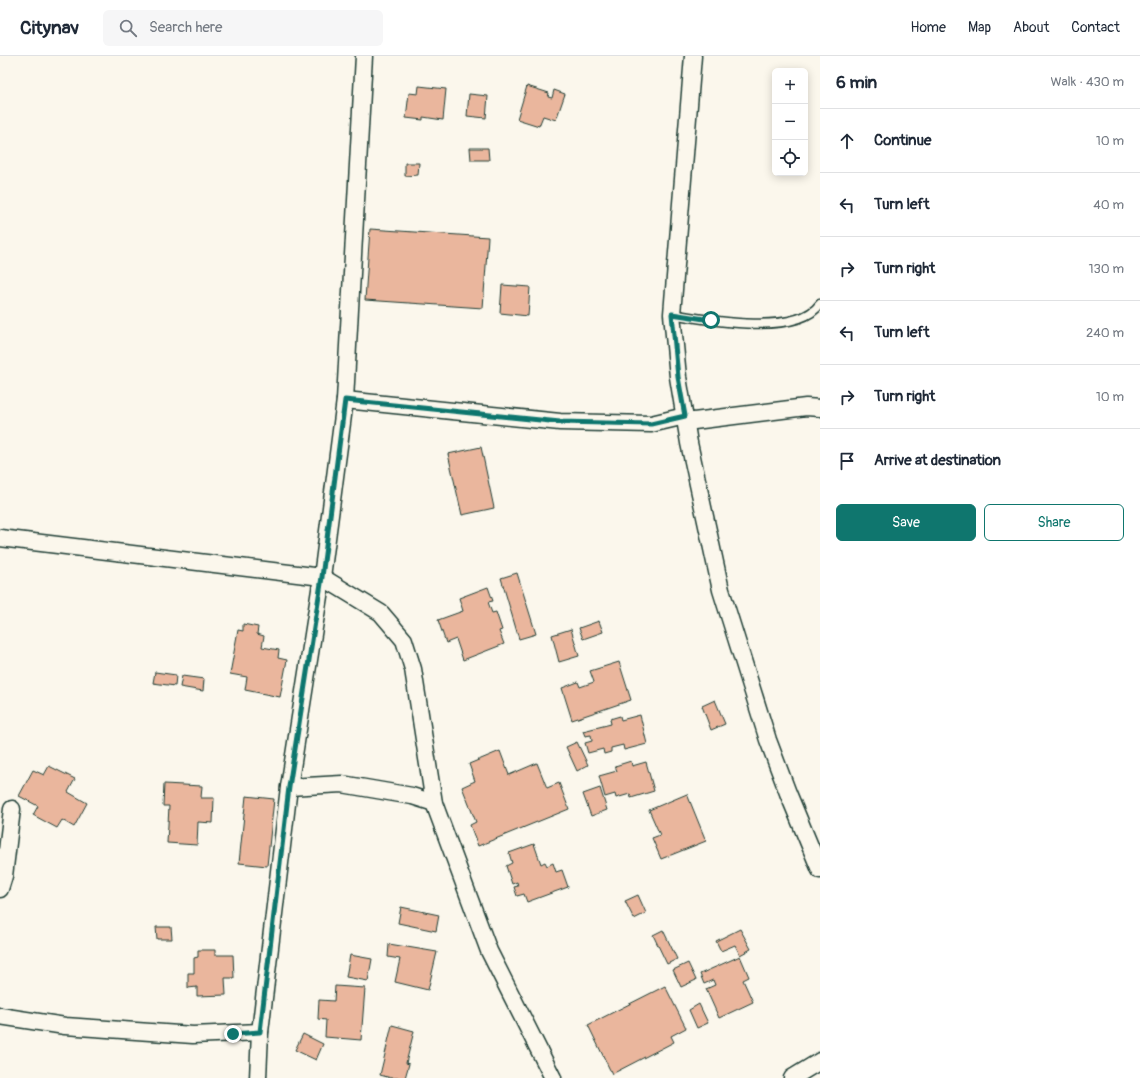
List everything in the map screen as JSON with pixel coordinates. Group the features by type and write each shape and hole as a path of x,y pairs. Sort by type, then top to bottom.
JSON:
{"street":[{"path":"258,1078 260,1032 289,787 322,577 345,400 364,56"},
{"path":"693,56 672,314 678,377 685,419 721,590 768,740 820,870"},
{"path":"345,400 560,422 651,424 685,419 806,407 820,408"},
{"path":"0,538 322,577 382,613 404,640 413,669 434,803 489,952 553,1078"},
{"path":"289,787 342,784 412,796 434,803"},
{"path":"0,889 4,876 12,809"},
{"path":"0,1016 65,1026 193,1035 260,1032"},
{"path":"792,1078 820,1061"}],"lane":[{"path":"672,314 724,322 776,324 802,317 817,308 820,304"}],"building":[{"path":"419,86 446,89 443,120 423,117 423,120 406,118 409,93 418,94"},
{"path":"527,86 549,93 548,97 552,98 554,90 565,94 556,120 543,116 539,126 517,119"},
{"path":"469,94 488,96 486,118 467,116"},
{"path":"470,148 488,148 489,160 471,160"},
{"path":"405,163 419,163 418,175 405,176"},
{"path":"370,229 488,237 483,308 365,300"},
{"path":"502,285 530,287 528,316 500,313"},
{"path":"481,447 494,508 462,515 448,454"},
{"path":"517,573 536,634 519,639 501,578"},
{"path":"488,587 493,601 488,602 492,613 496,612 502,630 499,631 504,644 463,660 456,639 446,643 438,620 463,611 459,598"},
{"path":"599,621 603,632 583,639 579,628"},
{"path":"243,624 258,627 257,634 264,636 262,647 279,650 278,658 287,660 280,697 245,690 247,677 230,674 238,630 243,631"},
{"path":"571,629 579,656 559,662 552,635"},
{"path":"619,662 631,700 572,720 562,688 578,682 580,687 594,682 590,671"},
{"path":"155,672 176,675 175,686 153,683"},
{"path":"182,676 204,679 203,691 180,687"},
{"path":"715,700 725,724 711,730 702,706"},
{"path":"640,715 647,744 624,750 623,745 611,748 611,752 604,754 603,749 588,753 585,743 592,741 591,735 585,736 583,731 611,724 610,719 620,716 621,720"},
{"path":"577,742 588,765 577,771 566,747"},
{"path":"500,751 509,775 537,763 547,788 559,783 569,809 478,846 470,825 476,822 462,787 475,781 469,764"},
{"path":"631,761 632,766 646,762 654,791 631,798 630,794 616,798 615,794 605,797 599,776 617,771 615,766"},
{"path":"49,766 75,779 68,792 87,803 74,827 62,820 57,828 33,815 38,806 19,796 33,770 44,775"},
{"path":"164,784 202,786 201,798 214,798 213,823 198,822 197,845 167,843 169,806 163,806"},
{"path":"600,788 607,810 591,816 583,794"},
{"path":"687,794 706,841 661,859 652,838 660,835 649,810"},
{"path":"246,796 274,799 267,866 239,863"},
{"path":"534,844 541,864 545,862 547,866 553,863 556,872 562,870 568,887 527,902 524,894 517,896 514,887 518,886 517,882 512,884 506,866 512,863 509,853"},
{"path":"638,895 646,913 634,919 625,901"},
{"path":"401,907 439,915 436,931 398,923"},
{"path":"156,927 171,927 172,939 157,939"},
{"path":"740,929 751,949 740,955 735,945 721,951 716,941"},
{"path":"663,930 677,959 667,964 653,935"},
{"path":"389,944 437,952 428,990 395,982 400,959 388,957"},
{"path":"198,950 215,950 215,955 233,955 234,978 225,978 226,995 197,996 197,987 188,988 188,973 194,973 194,958 198,957"},
{"path":"350,955 372,959 368,981 346,977"},
{"path":"740,956 749,977 743,980 753,1002 719,1018 706,989 715,985 713,980 704,984 700,974"},
{"path":"688,963 696,980 681,987 673,970"},
{"path":"335,986 365,988 361,1040 325,1037 326,1020 318,1019 319,1000 334,1001"},
{"path":"665,986 686,1028 671,1036 674,1042 612,1074 588,1025"},
{"path":"699,1004 708,1023 697,1028 689,1010"},
{"path":"392,1025 414,1031 406,1063 409,1064 405,1078 391,1078 380,1075"},
{"path":"303,1034 323,1044 316,1060 295,1050"}],"route":[{"path":"233,1034 260,1032 289,787 322,577 345,400 560,422 651,424 685,416 678,377 672,314 711,320"}]}
